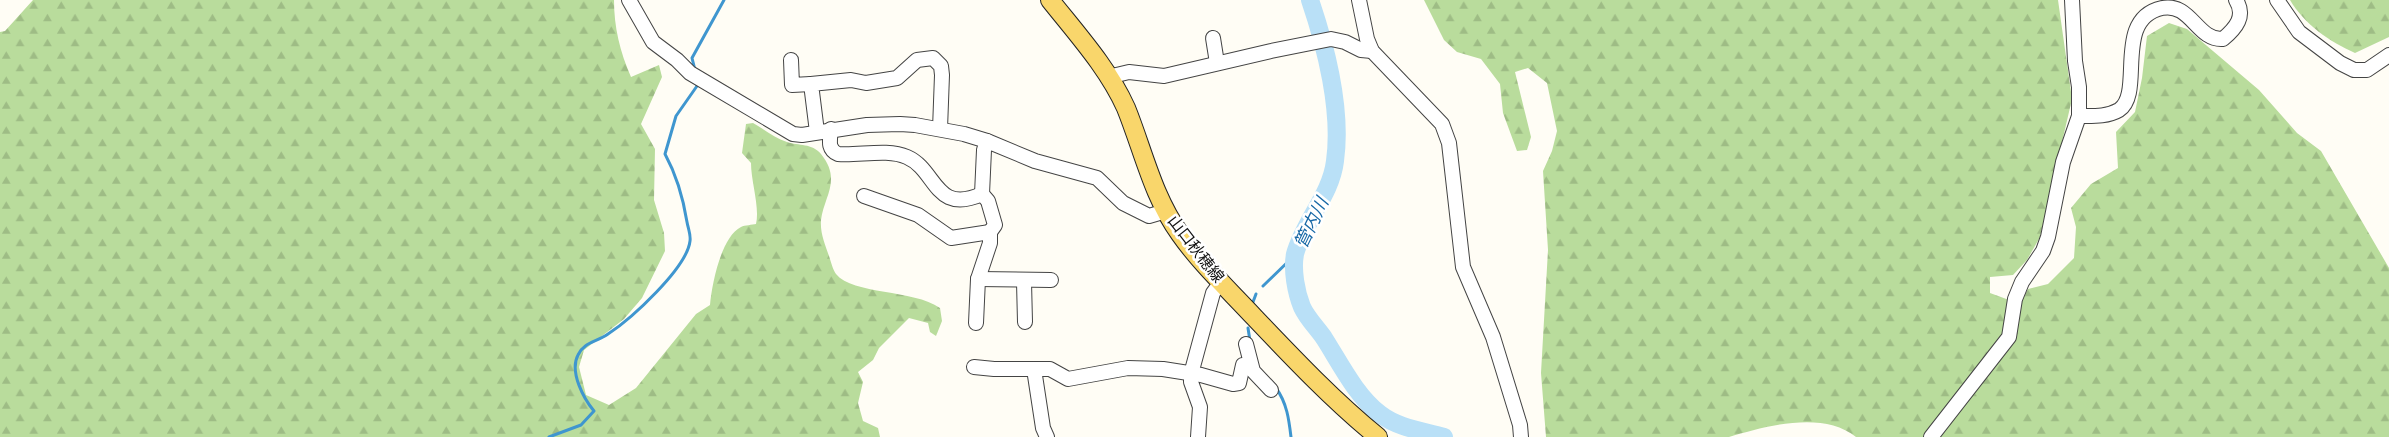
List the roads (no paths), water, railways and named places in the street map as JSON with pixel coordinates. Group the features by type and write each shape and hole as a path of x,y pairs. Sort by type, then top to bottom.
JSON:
{"main road":[{"name":"山口秋穂線","path":"1050,0 1093,54 1125,107 1166,211 1179,233 1221,282 1299,364 1350,414 1378,437"}],"street":[{"path":"629,0 653,42 677,60 690,74 793,134 802,135 824,130 867,125 900,124 940,129 987,141 1035,161 1097,178 1123,203 1149,216 1166,211"},
{"path":"1359,0 1367,39 1372,51 1442,124 1449,143 1463,267 1493,337 1520,425 1521,437"},
{"path":"1931,437 2008,337 2015,299 2022,282 2043,251 2048,238 2063,162 2079,116 2079,87 2075,61 2072,0"},
{"path":"2079,116 2106,116 2122,109 2128,96 2134,38 2140,23 2150,13 2163,8 2176,8 2186,14 2204,34 2214,40 2223,38 2238,22 2240,14 2236,0"},
{"path":"2277,0 2300,32 2340,63 2354,70 2367,70 2389,56"},
{"path":"1213,38 1217,63"},
{"path":"1108,77 1129,72 1164,76 1331,39 1344,42 1361,50 1372,51"},
{"path":"791,60 792,85 851,80 866,83 897,78 917,60 933,58 941,66 942,75 940,129"},
{"path":"811,84 832,152 838,154 895,153 908,157 915,162 939,191 948,196 970,199 982,194"},
{"path":"976,323 978,279 990,243 990,232 995,225 988,202 982,194 984,150 987,141"},
{"path":"864,196 918,216 951,238 990,232"},
{"path":"978,279 1024,282 1051,280"},
{"path":"1024,282 1025,322"},
{"path":"1198,437 1200,407 1191,382 1191,374 1213,292 1221,282"},
{"path":"1246,344 1253,371 1272,390"},
{"path":"974,367 1050,369 1068,379 1128,368 1163,369 1239,384 1243,365 1250,364"},
{"path":"1034,369 1043,428 1047,437"}],"waterway":[{"path":"695,70 692,58 724,0"},
{"name":"管内川","path":"1310,0 1322,38 1331,79 1337,142 1333,173 1323,197 1304,230 1295,254 1294,274 1296,288 1302,307 1307,315 1324,338 1349,379 1371,407 1395,423 1444,437"},
{"path":"549,437 581,425 594,411 586,400 576,377 575,369 578,355 584,347 604,337 643,305 669,278 687,252 690,236 684,204 665,154 676,116 697,86 696,81"},
{"path":"1263,286 1295,255"},
{"path":"1253,302 1256,294"},
{"path":"1248,328 1250,341"},
{"path":"1276,388 1285,406 1291,437"}]}
